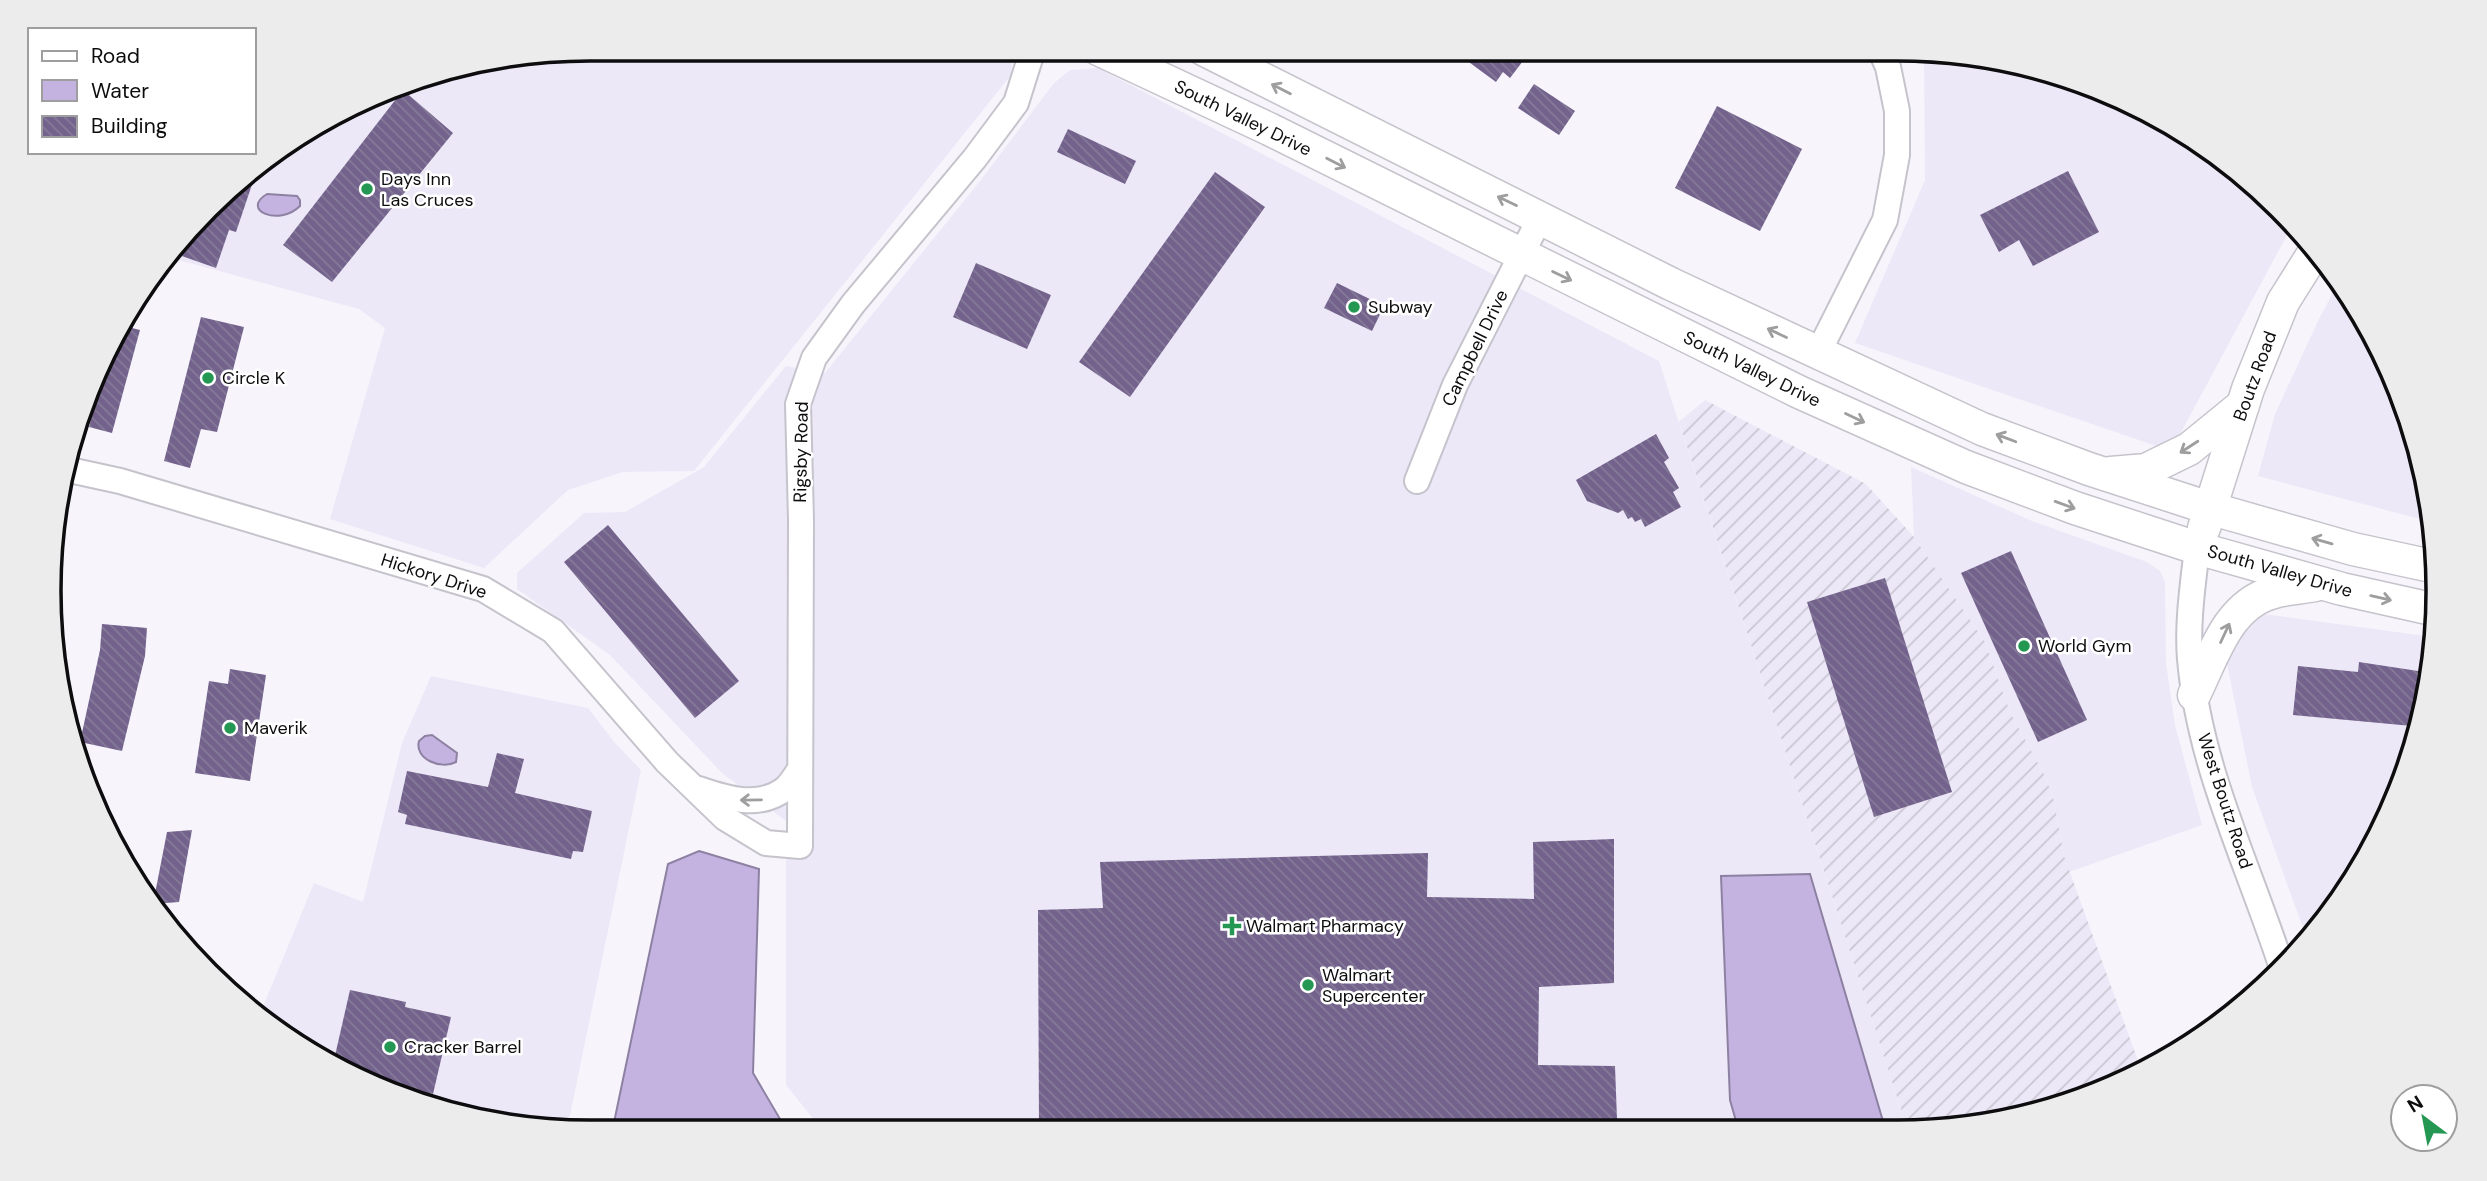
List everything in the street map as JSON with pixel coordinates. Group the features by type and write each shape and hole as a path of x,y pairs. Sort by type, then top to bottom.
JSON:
{"main road":[{"name":"South Valley Drive","path":"1124,61 1269,129 1799,392 1966,467 2075,508 2197,548 2324,584 2425,608"},
{"path":"1227,61 1671,284 1982,429 2101,474 2209,508 2353,549 2425,566"},
{"name":"Boutz Road","path":"2209,508 2243,405 2283,302 2309,260"},
{"path":"2101,474 2146,470 2189,449 2243,405"},
{"name":"West Boutz Road","path":"2197,548 2209,508"},
{"path":"2194,695 2231,621 2247,603 2272,592 2324,584"}],"street":[{"name":"Rigsby Road","path":"800,846 801,520 798,404 814,358 853,304 975,158 1016,103 1029,61"},
{"path":"1818,353 1885,220 1897,155 1897,111 1885,61"},
{"name":"Campbell Drive","path":"1417,481 1455,385 1540,218"},
{"name":"Hickory Drive","path":"75,471 120,481 483,589 553,631 667,762 724,818 766,844 800,846"},
{"name":"West Boutz Road","path":"2197,548 2190,656 2194,695 2209,762 2278,957"},
{"path":"693,787 728,799 760,801 786,788 800,769"}],"shaded area":[{"path":"590,61 1012,61 1011,75 694,471 623,472 568,490 484,568 330,519 385,328 359,309 178,260 216,216 296,150 356,116 388,102 420,89 487,71 556,62"},
{"path":"1924,62 2000,71 2067,89 2161,132 2219,171 2271,216 2287,234 2171,451 1855,343 1925,180"},
{"path":"1098,68 1659,361 1904,1120 814,1120 786,1085 786,821 722,773 610,655 517,589 517,573 584,513 625,512 704,467 786,366 825,373 980,181 1054,83 1070,70"},
{"path":"2334,291 2371,356 2398,420 2416,487 2421,519 2258,476 2275,414"},
{"path":"1705,400 1866,484 1914,537 1985,642 2010,712 2046,778 2054,801 2064,856 2138,1061 2067,1092 2033,1102 1966,1115 1904,1120 1679,422"},
{"path":"1911,467 2032,521 2147,562 2160,571 2165,582 2166,663 2175,725 2202,825 2069,872 2054,801 2046,778 2010,712 1985,642 1914,537"},
{"path":"2256,613 2424,636 2416,694 2408,727 2385,793 2371,825 2337,885 2303,928 2252,787 2226,659"},
{"path":"431,676 588,708 615,743 641,770 569,1119 487,1110 420,1092 326,1049 296,1031 263,1006 314,883 363,902 402,743"}],"water":[{"path":"267,194 297,196 300,206 282,215 266,214 258,206"},
{"path":"432,735 457,753 456,762 443,765 425,758 421,753 419,741"},
{"path":"699,851 759,869 753,1073 781,1120 615,1120 668,864"},
{"path":"1810,874 1883,1120 1736,1120 1730,1100 1721,876"}],"building":[{"path":"1467,61 1523,61 1510,78 1503,72 1496,82"},
{"path":"1534,84 1575,111 1559,135 1518,108"},
{"name":"Days Inn Las Cruces","path":"408,94 453,133 332,282 283,245 396,99"},
{"path":"1717,106 1802,149 1760,231 1675,188"},
{"path":"1068,129 1136,161 1125,184 1057,152"},
{"path":"2068,171 2099,232 2033,266 2019,240 1999,252 1980,215"},
{"path":"1215,172 1265,207 1130,397 1079,362"},
{"path":"252,184 236,232 229,230 216,268 181,256 216,216"},
{"path":"976,263 1051,295 1027,349 953,317"},
{"name":"Subway","path":"1337,283 1384,306 1372,331 1324,308"},
{"name":"Circle K","path":"201,317 244,327 217,432 201,429 190,468 164,461"},
{"path":"131,328 140,330 112,433 89,427 95,406 116,356"},
{"path":"1656,434 1669,458 1664,462 1679,488 1673,492 1681,507 1645,527 1641,519 1635,522 1632,517 1628,519 1623,510 1618,513 1587,501 1576,480"},
{"path":"608,525 739,681 695,718 564,562"},
{"name":"World Gym","path":"2011,551 2087,720 2038,742 1961,573"},
{"path":"1885,578 1952,792 1874,817 1807,602"},
{"path":"102,624 147,628 145,656 122,751 84,743 81,735 100,650"},
{"path":"2359,662 2418,671 2408,726 2293,715 2298,666 2358,672"},
{"name":"Maverik","path":"230,669 266,675 250,781 195,773 209,681 228,684"},
{"path":"497,753 524,759 515,793 592,811 583,852 573,851 571,859 405,824 407,815 398,812 407,771 488,787"},
{"path":"192,830 179,902 164,903 155,892 167,832"},
{"name":"Walmart Supercenter","path":"1614,839 1614,983 1539,987 1538,1065 1615,1066 1617,1119 1039,1120 1038,910 1103,908 1100,862 1428,853 1427,897 1534,899 1533,842"},
{"name":"Cracker Barrel","path":"350,990 406,1002 405,1007 451,1017 433,1094 388,1079 335,1054"}],"place":[{"name":"Days Inn Las Cruces","path":"367,189"},
{"name":"Subway","path":"1354,307"},
{"name":"Circle K","path":"208,378"},
{"name":"World Gym","path":"2024,646"},
{"name":"Maverik","path":"230,728"},
{"name":"Walmart Pharmacy","path":"1232,926"},
{"name":"Walmart Supercenter","path":"1308,985"},
{"name":"Cracker Barrel","path":"390,1047"}]}
